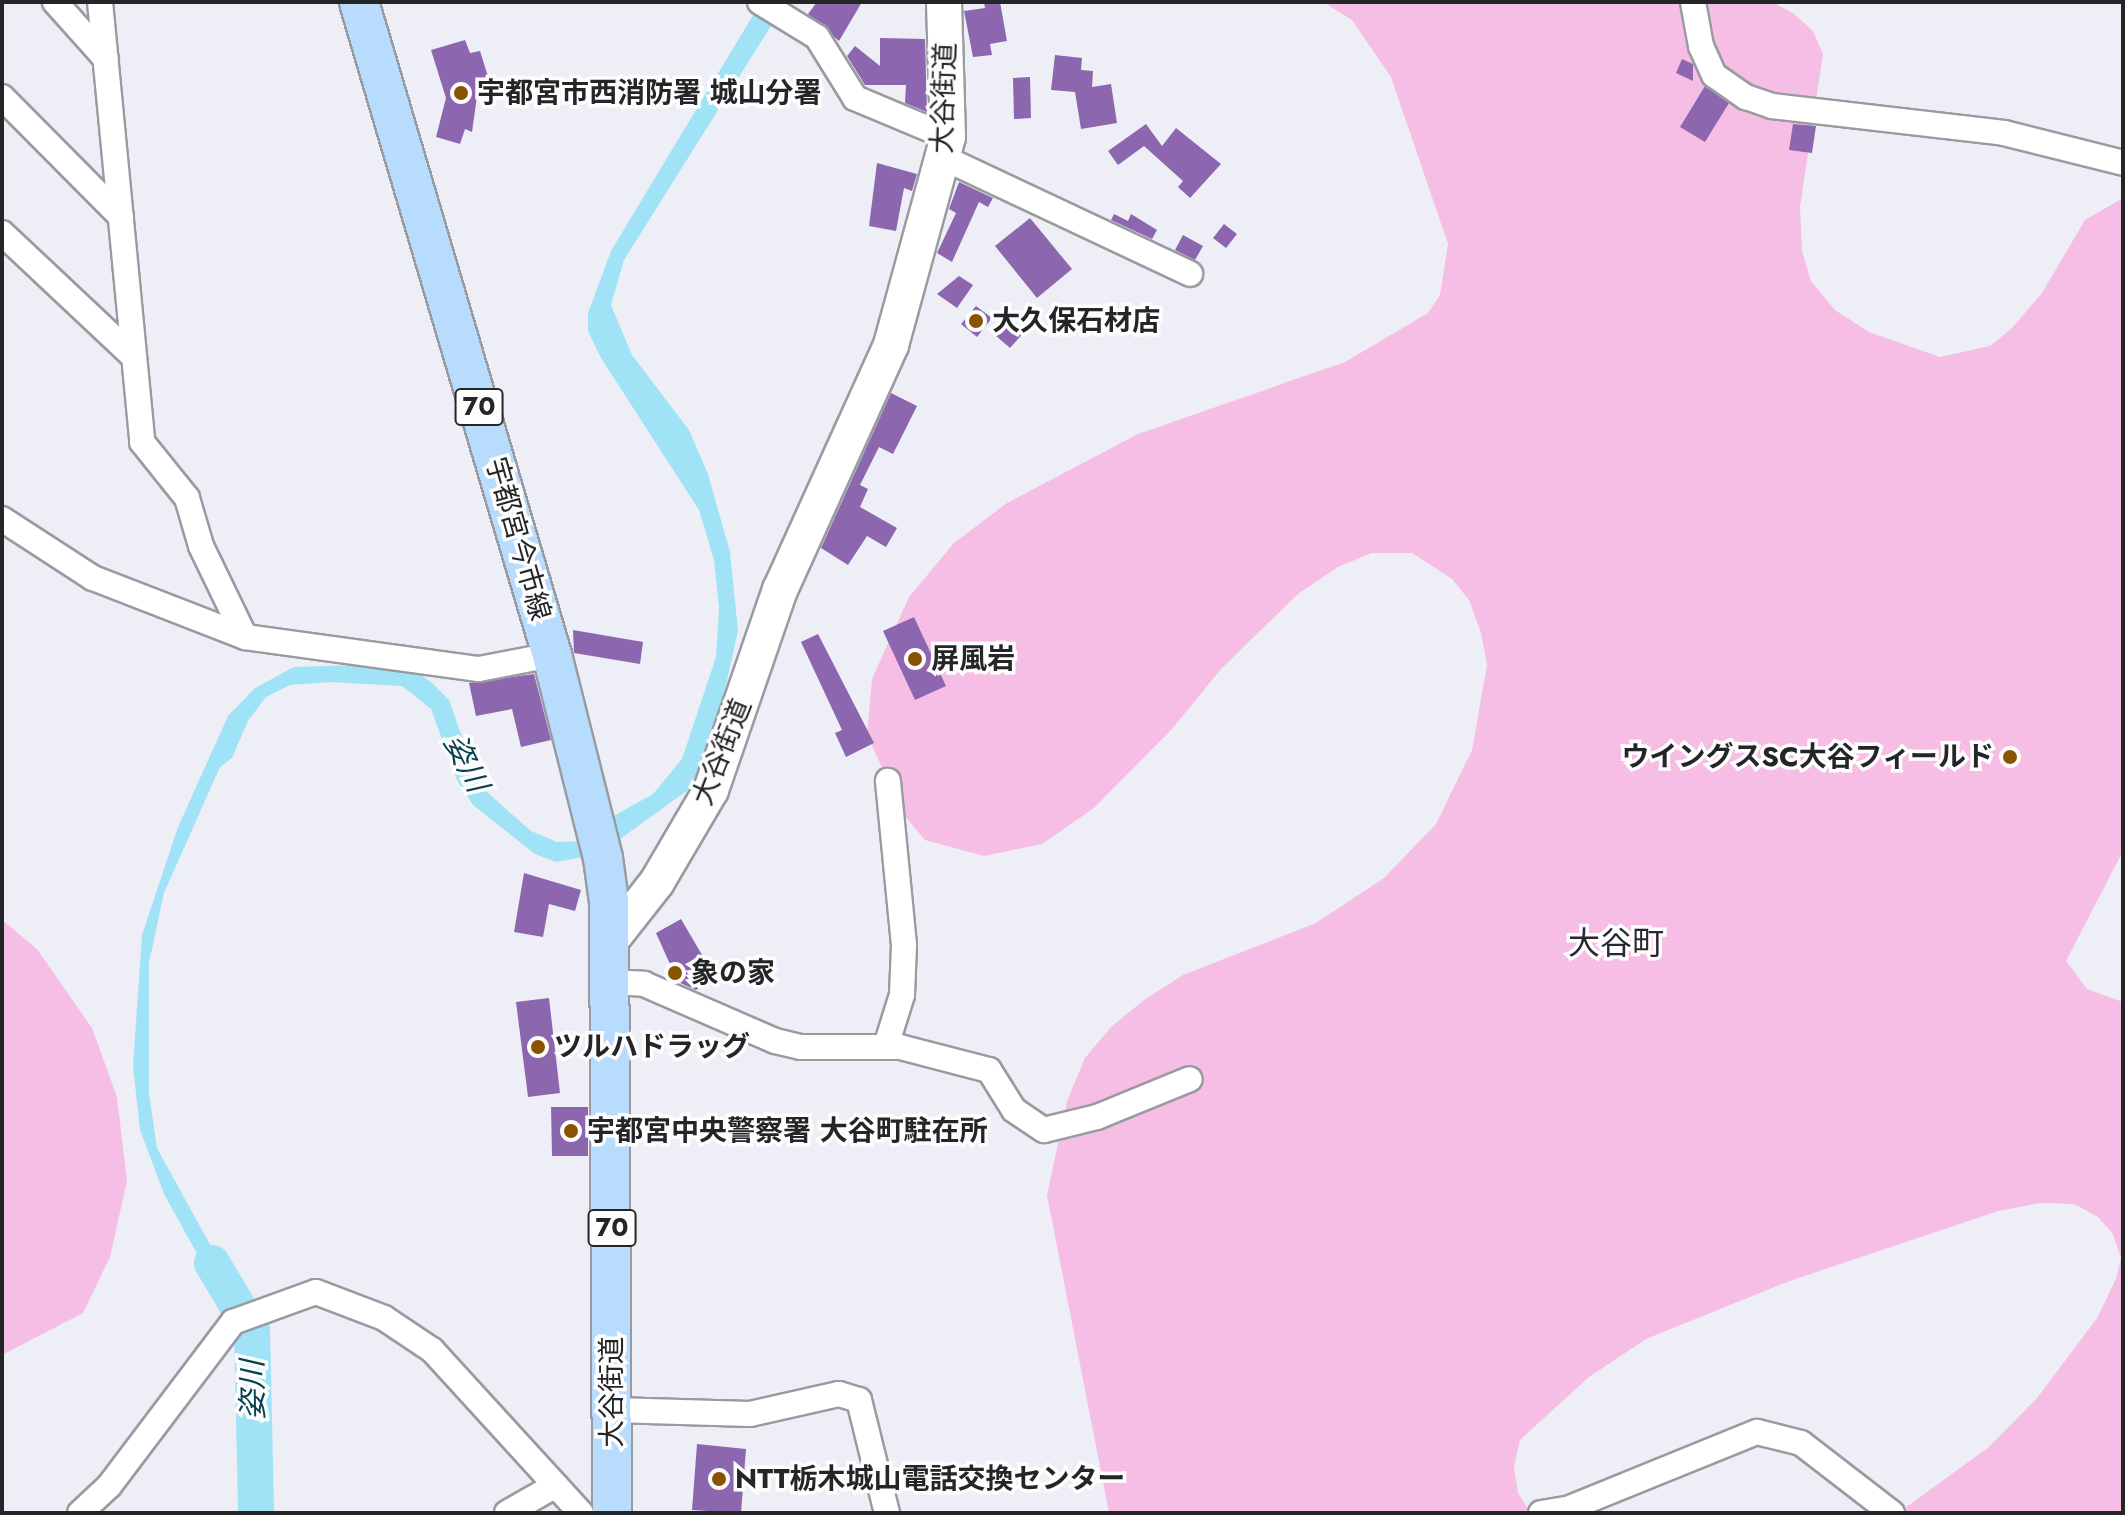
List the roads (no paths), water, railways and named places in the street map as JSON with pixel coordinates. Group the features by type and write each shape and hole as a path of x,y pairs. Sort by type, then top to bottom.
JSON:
{"main road":[{"name":"宇都宮今市線","path":"359,2 552,655 603,858 609,943"},
{"name":"大谷街道","path":"612,1513 609,943 657,882 711,790 780,590 891,345 946,148 944,2"}],"street":[{"path":"55,2 106,59"},
{"path":"100,2 142,442 187,498 201,546 245,637"},
{"path":"760,2 817,37 855,98 1190,274"},
{"path":"1693,2 1701,46 1714,75 1746,97 1772,106 2004,133 2123,163"},
{"path":"2,97 121,217"},
{"path":"2,233 134,357"},
{"path":"2,519 93,578 245,637 479,669 552,655"},
{"path":"886,1046 902,995 904,945 888,781"},
{"path":"610,982 644,984 775,1041 801,1047 886,1046 989,1070 1014,1110 1044,1130 1097,1117 1190,1079"},
{"path":"80,1513 109,1486 202,1356 233,1322 288,1299 316,1292 384,1318 432,1350 581,1513"},
{"path":"613,1410 750,1414 839,1394 859,1400 887,1513"},
{"path":"1541,1513 1567,1509 1757,1432 1801,1443 1892,1513"},
{"path":"507,1513 556,1485"}],"water":[{"path":"761,2 786,2 624,260 611,305 632,355 689,430 708,474 730,552 738,631 715,735 688,790 616,842 610,818 653,794 682,759 716,657 719,608 714,560 699,510 601,358 588,331 588,313 611,251"},
{"path":"358,665 418,672 433,684 449,700 479,785 531,831 557,842 586,841 590,856 556,862 535,854 473,805 457,780 431,709 402,686 331,682 290,685 266,697 248,721 232,758 220,767 164,893 149,963 149,1093 157,1148 241,1301 227,1308 164,1194 140,1130 133,1066 142,935 178,827 228,716 255,688 294,667"}],"waterway":[{"name":"姿川","path":"212,1263 252,1330 256,1513"}],"place":[{"name":"宇都宮市西消防署 城山分署","path":"461,93"},
{"name":"大久保石材店","path":"976,321"},
{"name":"屏風岩","path":"915,659"},
{"name":"ウイングスSC大谷フィールド","path":"2010,757"},
{"name":"象の家","path":"675,973"},
{"name":"ツルハドラッグ","path":"538,1047"},
{"name":"宇都宮中央警察署 大谷町駐在所","path":"571,1131"},
{"name":"NTT栃木城山電話交換センター","path":"719,1479"}],"district":[{"name":"大谷町","path":"1616,943"}]}
